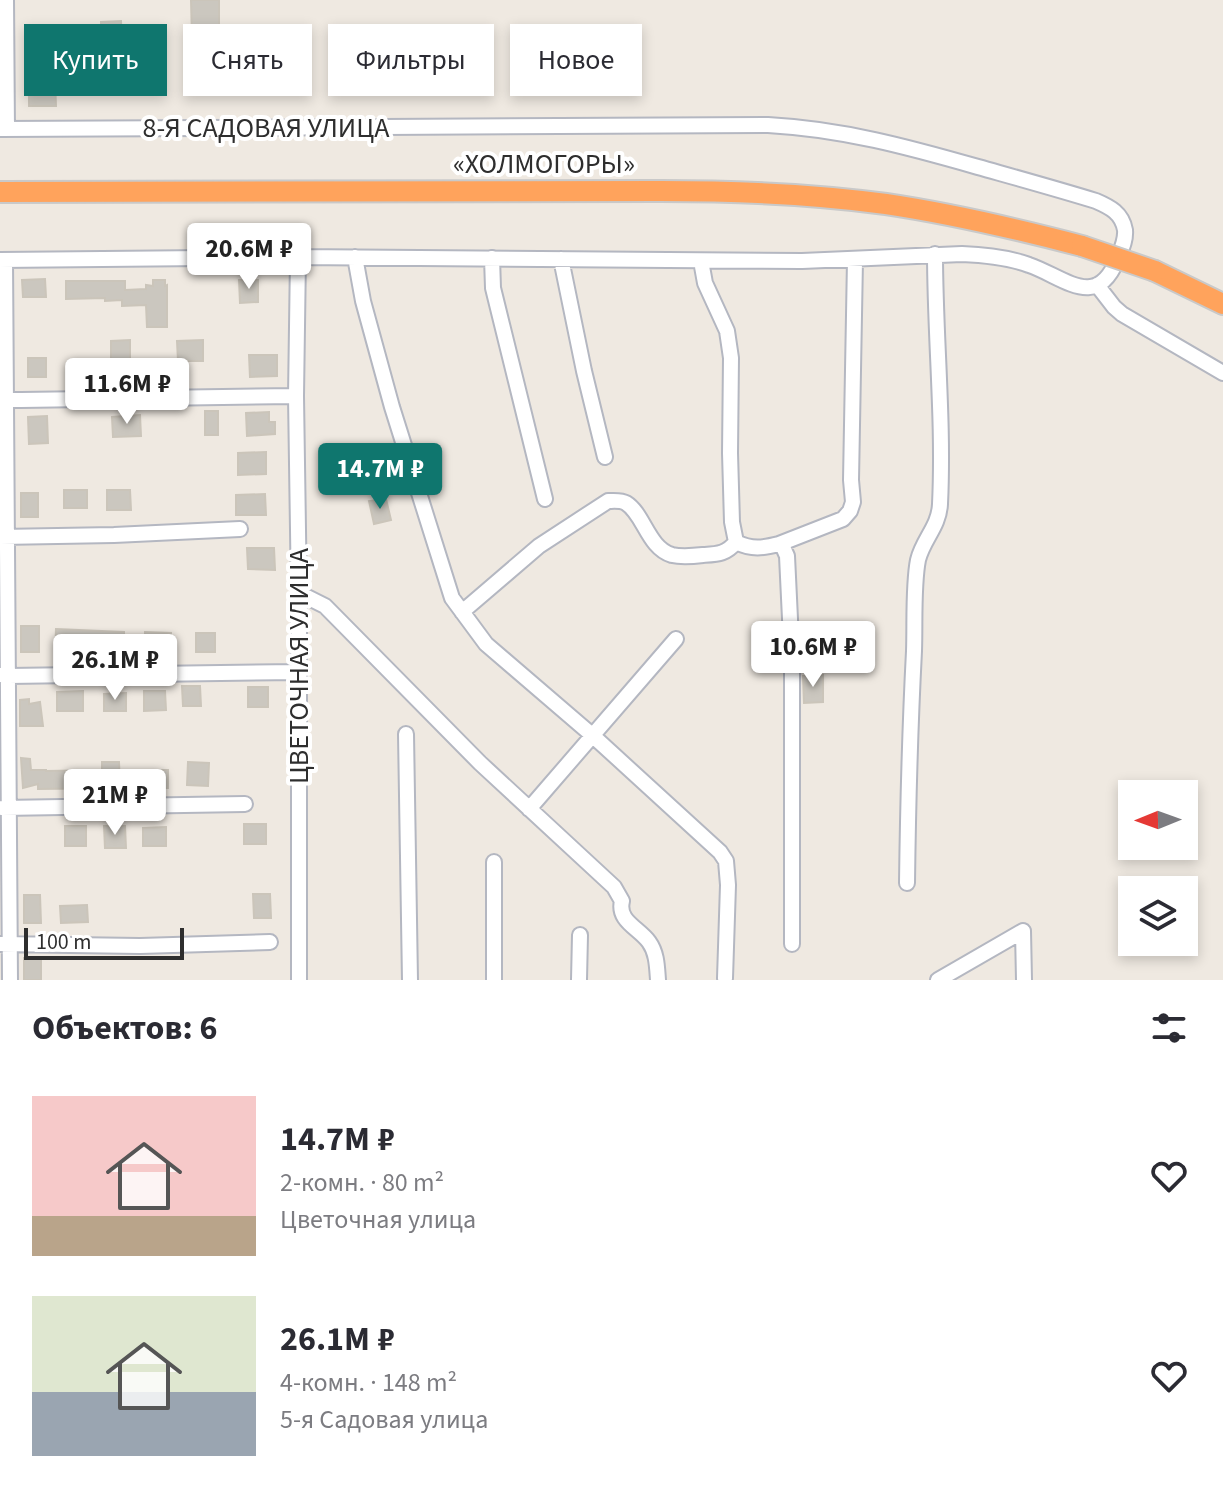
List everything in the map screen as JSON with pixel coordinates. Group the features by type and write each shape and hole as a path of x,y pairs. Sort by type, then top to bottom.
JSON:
{"highway":[{"name":"«ХОЛМОГОРЫ»","path":"0,192 674,191 824,197 925,210 1082,246 1155,271 1223,301"}],"street":[{"path":"4,129 6,0"},
{"name":"8-Я САДОВАЯ УЛИЦА","path":"4,129 768,125 819,129 909,148 1107,206 1118,214 1124,228 1124,243 1111,274 1097,285"},
{"path":"907,883 909,748 918,558 937,523 940,507 935,254"},
{"path":"10,980 5,944 3,260 355,257 701,261 855,260 962,254 1031,265 1071,285 1097,285 1122,314 1223,373"},
{"name":"ЦВЕТОЧНАЯ УЛИЦА","path":"298,257 299,980"},
{"path":"355,257 363,301 392,407 452,598 486,644 592,735 720,852 726,861 728,885 725,978"},
{"path":"492,258 493,288 545,499"},
{"path":"561,259 605,457"},
{"path":"736,542 747,548 760,549 779,544 843,519 850,511 853,502 855,260"},
{"path":"701,261 705,283 727,331 731,358 730,453 732,522 736,542"},
{"path":"4,398 296,396"},
{"path":"462,612 539,546 608,501 627,503 648,534 672,555 722,554 736,542"},
{"path":"4,537 240,529"},
{"path":"779,544 787,556 792,661 792,944"},
{"path":"299,597 307,597 325,606 480,763 620,895 622,915 648,940 652,948 658,980"},
{"path":"529,809 676,639"},
{"path":"4,676 298,672"},
{"path":"406,734 410,980"},
{"path":"5,808 245,804"},
{"path":"494,862 494,980"},
{"path":"938,980 1023,931 1024,980"},
{"path":"579,980 580,935"},
{"path":"5,944 140,946 270,942"}],"building":[{"path":"191,0 219,0 219,24 192,24"},
{"path":"121,21 121,24 101,24"},
{"path":"29,96 56,96 56,106 29,106"},
{"path":"45,279 46,297 23,297 22,280"},
{"path":"153,280 165,280 167,285 167,327 147,327 146,305 122,306 122,300 105,301 105,298 66,299 66,281 125,281 125,290 146,289 146,285 153,286"},
{"path":"239,280 258,280 258,302 240,303"},
{"path":"130,340 130,360 111,360 111,341"},
{"path":"203,340 203,361 178,361 177,341"},
{"path":"249,355 277,355 277,376 250,377"},
{"path":"28,358 46,358 46,377 28,377"},
{"path":"205,411 218,411 218,435 205,435"},
{"path":"269,412 269,422 275,422 275,434 247,436 246,413"},
{"path":"140,415 141,436 113,437 112,417"},
{"path":"47,416 48,443 29,444 28,417"},
{"path":"360,446 378,449 376,478 357,473"},
{"path":"266,452 266,474 238,475 238,453"},
{"path":"64,490 87,490 87,508 64,508"},
{"path":"107,490 130,490 131,510 107,510"},
{"path":"21,493 38,493 38,517 21,517"},
{"path":"265,494 266,515 236,515 236,495"},
{"path":"386,499 391,520 374,524 369,501"},
{"path":"247,548 274,548 275,570 248,569"},
{"path":"21,626 39,626 39,652 21,652"},
{"path":"56,629 124,632 124,653 55,653"},
{"path":"145,632 171,633 170,652 145,651"},
{"path":"196,633 215,633 215,652 196,652"},
{"path":"837,638 838,657 813,657 812,639"},
{"path":"823,675 823,702 804,703 803,676"},
{"path":"182,686 200,686 201,706 183,706"},
{"path":"248,687 268,687 268,707 248,707"},
{"path":"83,691 83,711 57,711 57,692"},
{"path":"144,691 165,691 166,710 144,711"},
{"path":"126,693 126,711 104,711 104,694"},
{"path":"29,699 29,704 40,702 43,726 20,726 20,700"},
{"path":"21,758 30,759 31,770 46,771 102,770 102,762 119,762 120,788 38,789 38,784 23,788"},
{"path":"188,762 209,763 208,786 187,785"},
{"path":"141,770 168,770 168,788 142,788"},
{"path":"244,824 266,824 266,844 244,844"},
{"path":"65,826 86,826 86,846 65,846"},
{"path":"104,826 125,826 126,848 105,848"},
{"path":"166,827 166,846 143,846 143,828"},
{"path":"253,894 270,894 271,918 254,918"},
{"path":"24,895 40,895 41,923 24,923"},
{"path":"87,905 88,922 61,923 60,906"},
{"path":"24,958 41,958 41,980 24,980"}]}
